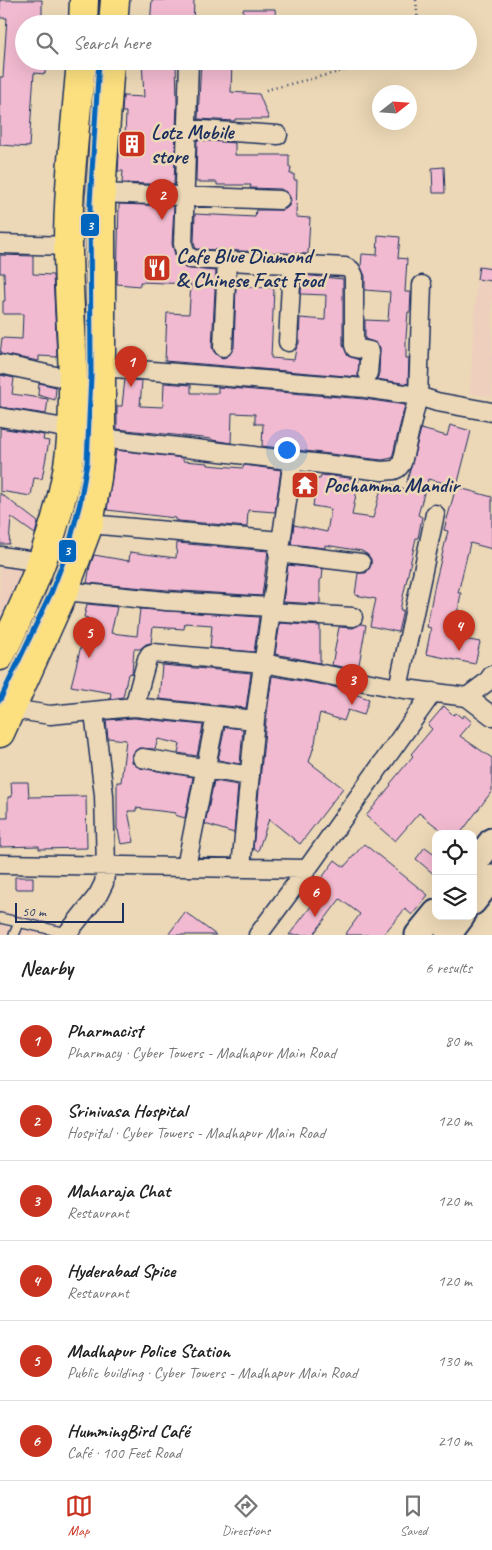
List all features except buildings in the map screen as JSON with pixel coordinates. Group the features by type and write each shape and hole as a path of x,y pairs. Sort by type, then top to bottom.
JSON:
{"main road":[{"path":"83,15 84,0"},
{"path":"114,15 115,0"},
{"path":"0,656 42,562 60,508 67,470 74,380 68,246 70,194 81,70"},
{"path":"0,733 64,591 89,524 97,478 101,438 102,367 101,193 109,70"},
{"path":"477,860 492,841"},
{"path":"477,897 492,878"},
{"path":"418,935 432,918"}],"street":[{"path":"189,70 183,244 185,252 190,259 345,267 351,270 354,276 354,345 355,348 370,351 368,373"},
{"path":"188,129 278,135"},
{"path":"101,193 280,200"},
{"path":"0,244 68,246"},
{"path":"223,347 227,262"},
{"path":"288,342 292,264"},
{"path":"101,438 382,471 398,468 402,463 418,396 422,285"},
{"path":"0,364 74,380"},
{"path":"102,367 365,388 418,396 437,402 492,412"},
{"path":"0,417 71,429"},
{"path":"241,868 254,720 293,460"},
{"path":"398,688 435,514"},
{"path":"89,524 279,547 361,563"},
{"path":"0,556 42,562"},
{"path":"64,591 353,617"},
{"path":"134,707 150,654 262,663 398,688 467,697 492,716"},
{"path":"467,697 487,682 492,675"},
{"path":"258,935 433,692"},
{"path":"12,709 50,715 134,707 254,720"},
{"path":"66,934 98,895 104,883 106,866 104,795 94,712"},
{"path":"186,867 216,716"},
{"path":"142,758 250,776"},
{"path":"0,864 307,869"}],"lane":[{"path":"0,918 66,934"},
{"path":"14,935 19,923"}],"path":[{"path":"416,0 417,15"},
{"path":"266,90 347,70"}],"shaded area":[{"path":"477,264 492,266 492,397 470,393"},
{"path":"0,559 23,562 21,587 0,623"},
{"path":"0,910 63,925 56,935 0,935"}],"transit line":[{"name":"3","path":"0,700 51,593 68,549 80,503 87,463 91,375 90,203 98,70"}],"place":[{"name":"Lotz Mobile store","path":"132,144"},
{"name":"Srinivasa Hospital","path":"162,220"},
{"name":"Cafe Blue Diamond & Chinese Fast Food","path":"157,268"},
{"name":"Pharmacist","path":"131,387"},
{"name":"Pochamma Mandir","path":"305,485"},
{"name":"Hyderabad Spice","path":"459,651"},
{"name":"Madhapur Police Station","path":"89,658"},
{"name":"Maharaja Chat","path":"352,705"},
{"name":"HummingBird Café","path":"315,917"}]}
